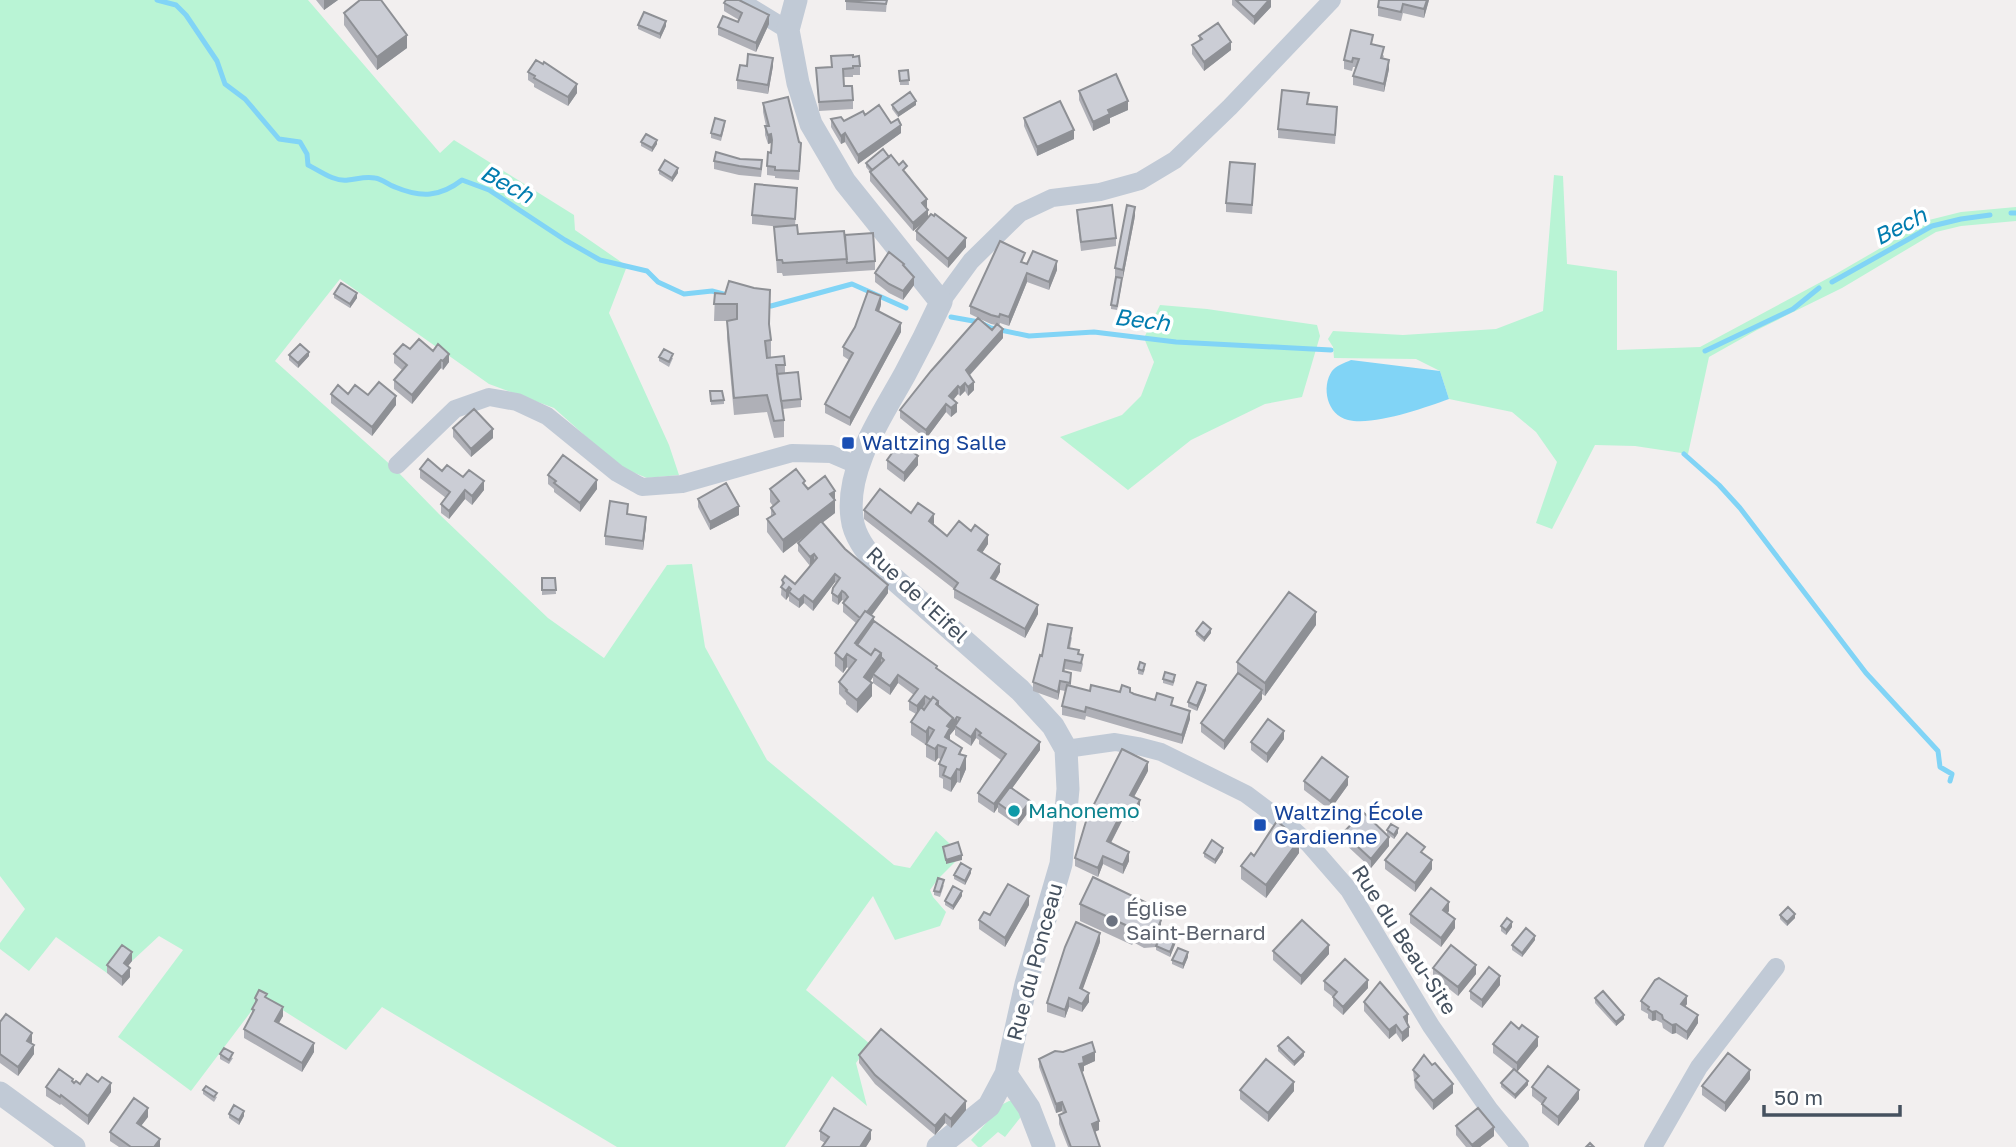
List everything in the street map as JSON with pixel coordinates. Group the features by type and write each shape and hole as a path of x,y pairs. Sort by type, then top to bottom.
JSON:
{"street":[{"path":"739,0 788,30"},
{"path":"796,0 788,30 798,83 811,124 850,189 941,302 971,261 1020,213 1052,198 1100,192 1140,181 1175,160 1230,107 1332,0"},
{"name":"Rue de l'Eifel","path":"941,302 866,444 855,477 851,499 852,521 864,548 877,564 1020,690 1053,726 1066,749"},
{"path":"397,465 455,409 489,397 517,402 547,416 617,473 642,487 682,484 792,453 831,454 859,466"},
{"name":"Rue du Beau-Site","path":"1066,749 1115,742 1161,752 1246,794 1289,826 1309,844 1349,890 1431,1026 1489,1109 1520,1147"},
{"name":"Rue du Ponceau","path":"938,1147 989,1106 1006,1074 1026,984 1061,864 1068,789 1066,749"},
{"path":"1653,1147 1699,1067 1776,967"},
{"path":"1006,1074 1029,1108 1044,1147"},
{"path":"0,1093 74,1147"}],"green space":[{"path":"0,0 308,0 440,153 454,140 574,215 575,230 627,266 609,313 669,445 679,475 647,478 620,467 554,408 489,384 340,279 275,361 394,468 548,618 604,658 667,565 692,564 705,647 767,760 894,865 910,868 936,831 962,855 930,890 946,912 940,926 895,940 873,896 806,990 870,1044 856,1063 867,1106 832,1076 785,1147 617,1147 382,1007 346,1050 262,997 191,1091 118,1037 183,950 159,936 132,961 122,954 107,973 56,937 29,971 0,949 0,943 25,909 0,876"},
{"path":"1554,175 1563,176 1567,264 1617,271 1617,350 1700,347 1929,220 1961,212 2016,207 2016,221 1961,226 1936,232 1842,288 1709,357 1688,454 1635,446 1595,445 1552,529 1536,523 1557,462 1536,432 1512,412 1449,399 1440,371 1416,359 1334,358 1333,347 1328,339 1333,331 1403,335 1496,329 1543,311"},
{"path":"1160,305 1317,325 1320,336 1302,397 1265,404 1191,440 1128,490 1060,437 1122,415 1141,396 1154,362 1144,338"},
{"path":"1016,1101 1024,1113 1005,1137 998,1132 978,1147 971,1140 1003,1104"}],"water":[{"path":"1351,360 1440,371 1449,399 1371,421 1348,420 1331,407 1327,385 1334,369"}],"building":[{"path":"360,0 381,0 407,35 377,57 344,13"},
{"path":"726,0 739,0 769,15 756,43 718,27 723,16 738,22 742,13 724,3"},
{"path":"846,0 887,0 886,4"},
{"path":"1236,0 1269,0 1254,17"},
{"path":"1379,0 1427,0 1424,9 1403,4 1401,12 1378,7"},
{"path":"644,12 666,21 660,34 638,25"},
{"path":"1218,23 1231,42 1204,62 1192,45 1202,39 1199,36"},
{"path":"1351,30 1373,35 1371,44 1384,47 1381,58 1389,60 1384,84 1353,76 1359,59 1353,58 1352,62 1344,60"},
{"path":"748,54 773,58 768,85 737,80 740,65 747,66"},
{"path":"831,56 859,56 860,66 843,69 844,86 852,86 853,100 819,102 816,68 832,67"},
{"path":"536,60 543,64 544,62 577,84 568,97 528,72"},
{"path":"908,70 909,80 900,81 899,71"},
{"path":"1116,74 1128,101 1108,110 1110,114 1093,122 1079,91"},
{"path":"1282,90 1309,93 1307,104 1337,107 1335,135 1278,129"},
{"path":"910,92 916,101 898,113 892,105"},
{"path":"788,97 801,143 799,171 775,170 775,167 767,166 772,140 765,126 769,126 763,103"},
{"path":"1060,101 1074,130 1037,147 1024,118"},
{"path":"879,105 891,123 898,119 901,125 858,155 845,133 841,136 831,119 841,117 844,121 863,111 865,115"},
{"path":"715,118 725,121 721,136 711,133"},
{"path":"646,134 657,140 652,148 641,142"},
{"path":"883,149 889,157 872,170 866,163"},
{"path":"716,152 740,159 762,160 761,169 714,161"},
{"path":"891,155 899,165 903,161 907,166 903,170 927,199 922,203 928,210 913,223 870,172"},
{"path":"665,160 678,168 672,178 659,170"},
{"path":"1230,162 1255,164 1252,205 1226,203"},
{"path":"755,184 797,188 795,219 752,215"},
{"path":"1112,205 1116,238 1081,242 1077,210"},
{"path":"1127,205 1135,207 1123,270 1115,268"},
{"path":"931,214 935,214 966,238 948,259 916,231"},
{"path":"797,225 798,234 844,231 847,259 783,263 782,260 777,260 774,227"},
{"path":"873,233 875,261 847,263 845,235"},
{"path":"1000,241 1025,253 1021,262 1027,264 1033,251 1057,261 1049,282 1027,273 1009,317 991,315 970,306"},
{"path":"889,252 904,264 914,277 903,291 875,273"},
{"path":"1116,277 1122,278 1117,306 1111,305"},
{"path":"729,281 770,290 771,340 765,341 767,358 784,356 785,365 776,365 784,420 774,421 767,395 734,398 727,321 737,319 737,304 714,304 715,293 725,294"},
{"path":"341,283 357,293 350,304 334,294"},
{"path":"868,291 881,296 876,310 901,323 850,418 825,404 853,353 843,347 855,327"},
{"path":"978,318 992,330 997,324 1003,329 966,370 974,382 968,387 965,383 960,388 958,386 949,396 957,403 951,408 946,404 926,430 900,410"},
{"path":"419,339 433,351 438,344 449,354 412,395 394,380 407,365 394,354 403,344 410,349"},
{"path":"300,344 309,352 298,363 289,355"},
{"path":"664,349 673,354 669,362 659,357"},
{"path":"798,372 801,399 781,401 777,374"},
{"path":"379,382 396,396 372,427 331,394 338,385 348,394 355,385 368,395"},
{"path":"710,391 722,391 724,400 711,401"},
{"path":"474,409 493,429 471,449 453,428"},
{"path":"900,442 918,456 904,473 887,460"},
{"path":"563,455 597,480 580,503 548,475"},
{"path":"428,459 442,471 447,465 463,477 469,470 484,481 472,496 465,490 449,511 441,504 450,492 420,469"},
{"path":"796,469 808,489 825,476 835,491 830,494 835,500 783,540 767,519 775,514 771,508 779,501 770,489"},
{"path":"726,483 739,506 710,522 698,499"},
{"path":"880,489 911,513 918,503 934,514 929,521 947,536 959,521 971,531 975,525 988,535 978,550 1000,564 991,578 1038,605 1025,629 954,589 958,583 864,510"},
{"path":"610,501 628,504 627,514 646,517 643,541 605,536"},
{"path":"821,521 845,549 888,585 860,618 843,603 848,597 845,593 842,591 838,597 832,593 840,578 835,574 813,602 804,595 799,600 789,592 789,587 786,591 781,587 785,576 795,584 817,558 814,554 810,557 798,543"},
{"path":"542,578 555,578 556,590 542,590"},
{"path":"1289,592 1316,612 1265,683 1237,662"},
{"path":"865,611 874,617 855,643 871,655 875,649 881,653 864,677 872,683 857,700 839,682 856,660 847,654 843,660 835,653"},
{"path":"874,621 1040,742 994,804 978,793 1006,754 979,735 981,733 976,729 971,737 955,726 960,718 957,717 953,722 953,718 933,697 931,700 925,696 917,706 909,701 918,689 898,675 890,686 873,674 884,660 881,653 875,649 871,655 857,645"},
{"path":"1203,622 1211,629 1204,638 1196,631"},
{"path":"1048,624 1072,628 1068,648 1079,650 1078,654 1083,655 1081,663 1065,660 1063,671 1071,673 1070,683 1060,681 1058,692 1033,682 1040,655 1042,656"},
{"path":"1140,662 1145,664 1143,671 1138,669"},
{"path":"1165,672 1175,675 1173,682 1163,679"},
{"path":"1238,673 1262,690 1224,741 1201,723"},
{"path":"1197,682 1206,685 1197,706 1188,702"},
{"path":"1067,685 1090,691 1091,685 1120,692 1122,685 1130,688 1130,692 1134,694 1155,700 1157,693 1173,698 1171,705 1190,711 1182,735 1086,707 1085,712 1062,706"},
{"path":"933,697 938,701 936,704 953,718 947,726 950,728 945,737 962,748 959,754 966,756 960,770 957,769 951,779 943,775 946,767 939,764 946,748 938,745 935,749 926,744 934,730 929,727 926,732 911,722 921,707 924,710"},
{"path":"1268,719 1284,731 1267,754 1251,742"},
{"path":"1122,749 1148,762 1130,795 1140,800 1133,813 1124,808 1107,841 1129,852 1123,865 1103,856 1098,868 1075,858 1087,818"},
{"path":"1322,757 1348,777 1330,801 1304,781"},
{"path":"1010,787 1030,801 1018,817 998,803"},
{"path":"1363,812 1389,837 1371,859 1343,833"},
{"path":"1277,821 1299,840 1266,885 1241,866 1251,853 1254,856"},
{"path":"1391,824 1398,828 1394,835 1387,830"},
{"path":"1407,833 1425,847 1421,852 1432,860 1415,883 1385,860"},
{"path":"1212,840 1223,848 1215,860 1204,853"},
{"path":"958,842 962,855 946,860 943,847"},
{"path":"961,863 971,869 965,881 954,875"},
{"path":"1093,877 1154,909 1161,920 1157,930 1144,930 1133,925 1132,928 1080,904"},
{"path":"938,878 944,880 940,892 934,891"},
{"path":"1008,884 1029,896 1005,938 979,920 984,912 990,915"},
{"path":"953,886 962,891 953,906 945,901"},
{"path":"1431,888 1449,902 1443,910 1455,919 1441,938 1410,914"},
{"path":"1788,907 1795,914 1787,922 1780,915"},
{"path":"1507,918 1512,922 1506,930 1501,926"},
{"path":"1302,920 1329,945 1301,976 1273,951"},
{"path":"1076,922 1100,933 1080,988 1089,993 1082,1004 1069,998 1065,1010 1047,1003"},
{"path":"1526,928 1535,936 1522,953 1512,945"},
{"path":"1164,930 1176,937 1170,952 1156,946"},
{"path":"122,945 132,952 124,963 130,968 122,977 107,965"},
{"path":"1451,945 1476,965 1458,987 1433,968"},
{"path":"1178,948 1188,952 1183,964 1172,960"},
{"path":"1345,959 1368,980 1343,1007 1333,997 1337,992 1324,981"},
{"path":"1489,967 1500,976 1482,1000 1470,991"},
{"path":"1659,978 1687,996 1681,1004 1698,1015 1687,1032 1663,1019 1656,1011 1652,1012 1641,1001"},
{"path":"1380,982 1408,1014 1404,1017 1409,1027 1402,1033 1396,1025 1389,1030 1364,1002"},
{"path":"259,990 267,994 265,997 283,1007 275,1021 314,1043 302,1063 244,1029 254,1010 252,1009"},
{"path":"1603,991 1624,1015 1616,1022 1595,998"},
{"path":"6,1014 32,1033 27,1041 34,1045 18,1067 0,1054 0,1022"},
{"path":"1511,1022 1519,1029 1522,1025 1538,1037 1517,1063 1493,1044"},
{"path":"881,1029 966,1101 951,1119 945,1114 935,1126 875,1075 859,1055"},
{"path":"1288,1037 1304,1052 1294,1062 1278,1046"},
{"path":"1092,1042 1095,1052 1083,1057 1084,1063 1079,1064 1099,1121 1092,1124 1100,1147 1071,1147 1059,1115 1066,1112 1062,1102 1056,1104 1039,1059 1055,1051 1063,1052"},
{"path":"224,1048 233,1053 229,1060 220,1054"},
{"path":"1728,1053 1750,1070 1725,1103 1702,1086"},
{"path":"1424,1055 1432,1065 1435,1063 1453,1084 1433,1101 1415,1080 1419,1076 1413,1070"},
{"path":"1266,1059 1294,1082 1268,1113 1240,1090"},
{"path":"1548,1066 1579,1090 1558,1117 1542,1104 1546,1098 1532,1087"},
{"path":"59,1069 73,1079 74,1083 76,1081 80,1084 87,1074 98,1082 102,1077 111,1083 88,1116 46,1087"},
{"path":"1514,1069 1528,1081 1515,1095 1501,1083"},
{"path":"206,1086 217,1093 214,1097 203,1090"},
{"path":"134,1098 148,1108 137,1123 160,1139 154,1147 131,1147 110,1132"},
{"path":"234,1105 244,1111 239,1120 229,1114"},
{"path":"834,1108 871,1130 860,1147 822,1147 829,1137 820,1131"},
{"path":"1478,1108 1494,1127 1472,1145 1456,1126"}],"waterway":[{"name":"Bech","path":"157,0 176,5 186,15 217,61 225,84 245,99 279,139 300,142 307,154 308,165 322,173 343,180 368,177 378,179 404,191 422,194 438,193 462,180 489,190 600,260 647,271 658,282 684,294 712,291 727,295"},
{"name":"Bech","path":"2011,213 2016,213"},
{"name":"Bech","path":"1832,282 1932,226 1990,215"},
{"name":"Bech","path":"764,305 771,306 852,284 906,308"},
{"name":"Bech","path":"1705,351 1793,309 1819,288"},
{"name":"Bech","path":"951,317 1029,336 1094,332 1176,342 1331,350"},
{"path":"1684,454 1740,508 1866,673 1938,751 1940,767 1952,774 1950,781"}],"place":[{"name":"Waltzing Salle","path":"848,443"},
{"name":"Mahonemo","path":"1014,811"},
{"name":"Waltzing École Gardienne","path":"1260,825"},
{"name":"Église Saint-Bernard","path":"1112,921"}]}
